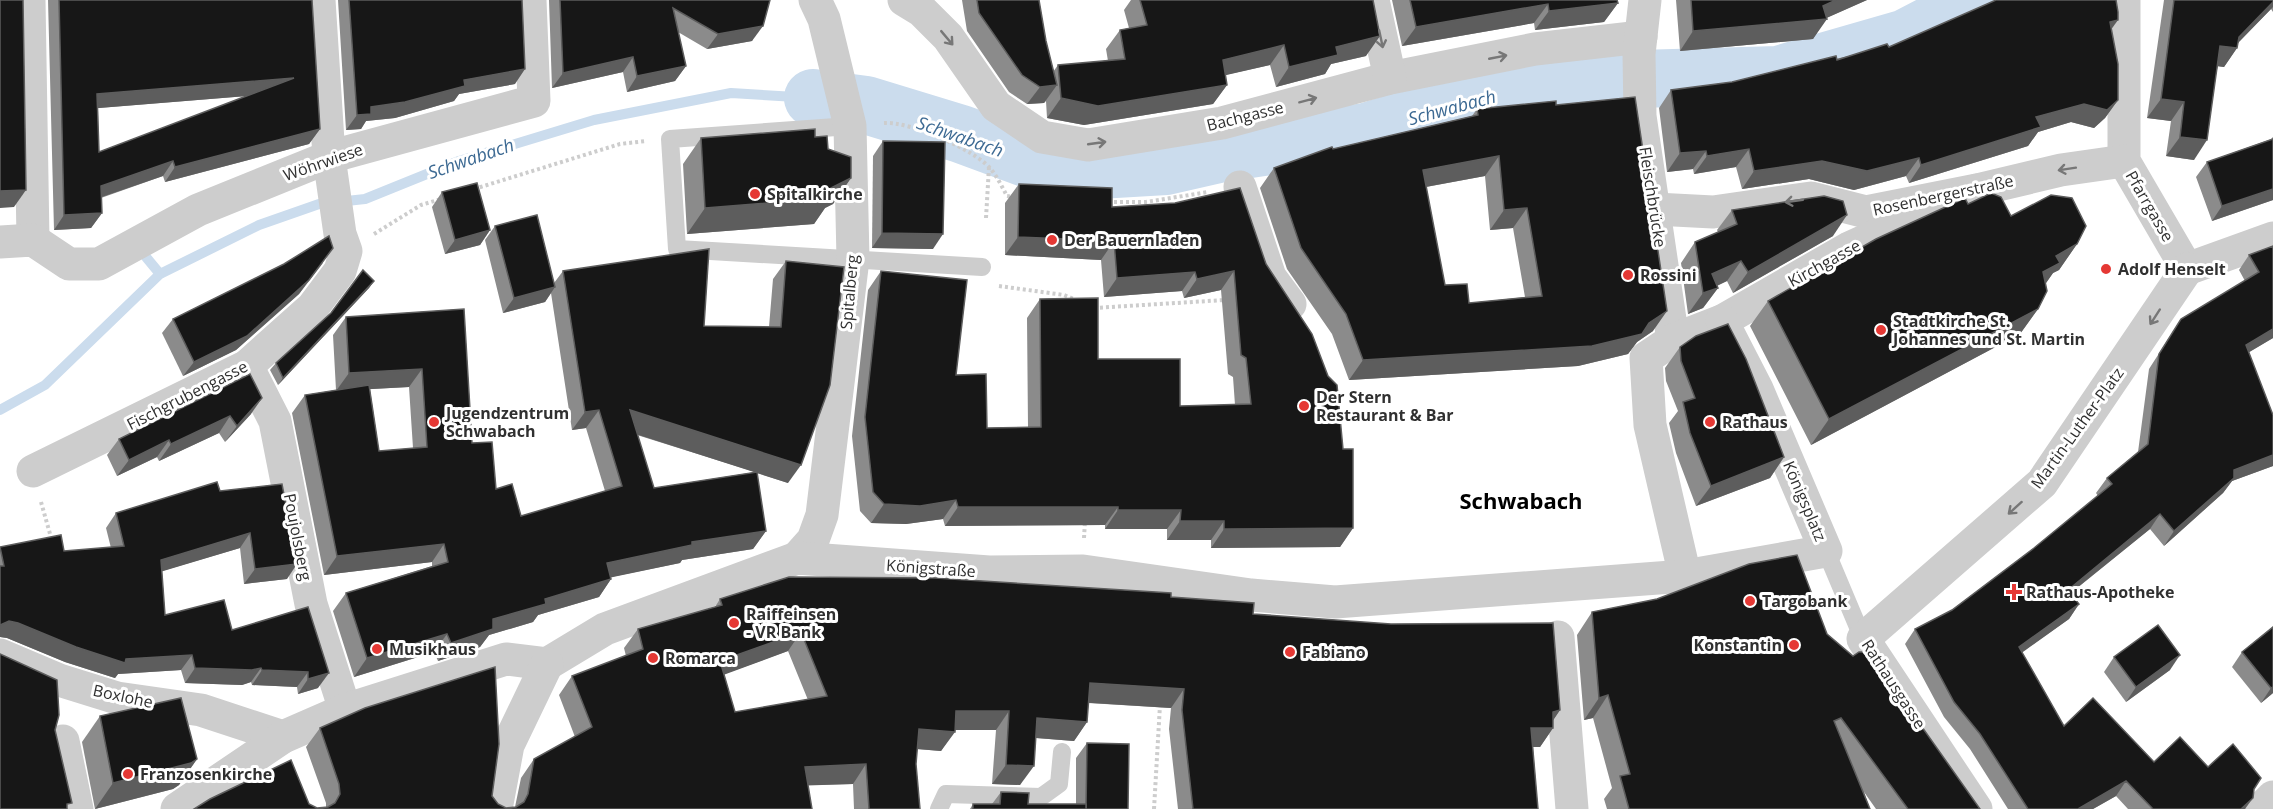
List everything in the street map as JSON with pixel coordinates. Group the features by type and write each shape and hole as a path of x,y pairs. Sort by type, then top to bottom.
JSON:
{"street":[{"path":"0,242 33,240 29,0"},
{"path":"319,0 330,166 343,242"},
{"name":"Wöhrwiese","path":"33,240 69,264 99,264 198,210 534,101 530,0"},
{"name":"Bachgasse","path":"904,0 922,11 948,37 996,106 1042,138 1088,145 1222,123 1390,78 1535,49 1640,45"},
{"path":"1373,0 1390,78"},
{"name":"Fleischbrücke","path":"1646,0 1640,45 1640,116 1673,340"},
{"name":"Pfarrgasse","path":"2145,0 2125,16 2124,161 2187,269"},
{"name":"Spitalberg","path":"797,558 813,540 822,515 853,259 850,126 819,10"},
{"name":"Rosenbergerstraße","path":"1655,209 1713,212 1811,198 1866,212 1977,190 2061,170 2124,161"},
{"path":"1239,186 1270,277 1304,325"},
{"name":"Kirchgasse","path":"1673,340 1722,321 1849,248 1977,190"},
{"path":"2187,269 2273,238"},
{"name":"Fischgrubengasse","path":"33,471 248,366 313,307 340,271 343,242"},
{"name":"Martin-Luther-Platz","path":"1863,639 2042,483 2187,269"},
{"name":"Königsplatz","path":"1335,602 1684,576 1826,551 1757,389 1722,321"},
{"path":"1673,340 1646,358 1650,425 1684,576"},
{"name":"Poujolsberg","path":"248,366 275,421 311,604 345,710"},
{"name":"Königstraße","path":"547,664 605,629 797,558 989,572 1083,571 1251,595 1335,602"},
{"path":"1558,637 1572,809"},
{"name":"Rathausgasse","path":"1863,639 1976,809"},
{"name":"Boxlohe","path":"0,655 59,680 117,698 201,710 283,736"},
{"path":"177,809 283,736 345,710 506,659 547,664 508,745 496,809"},
{"path":"283,736 294,768"},
{"path":"63,741 77,809"},
{"path":"2261,809 2273,797"}],"lane":[{"path":"850,126 670,139 678,249 982,267"},
{"name":"Rathausgasse","path":"1826,551 1863,639"},
{"path":"939,809 946,794 1041,797 1059,784 1062,752"}],"path":[{"path":"850,126 894,122 942,137 989,167 1007,196 1017,197"},
{"path":"465,192 620,144 670,139"},
{"path":"986,218 989,167"},
{"path":"1102,202 1146,202 1239,186"},
{"path":"343,242 421,205 443,199"},
{"path":"993,286 1064,295 1094,308 1285,296"},
{"path":"1094,308 1094,320"},
{"path":"33,471 55,551"},
{"path":"1083,571 1085,511"},
{"path":"1154,809 1161,693"}],"building":[{"path":"0,0 23,0 26,190 0,191"},
{"path":"59,0 312,0 320,129 175,167 173,161 101,186 102,213 64,215","holes":["294,78 99,152 97,94"]},
{"path":"349,0 522,0 525,69 464,80 465,86 405,102 371,107 371,114 357,115"},
{"path":"560,0 770,0 763,26 718,34 673,8 686,66 637,76 633,57 563,73"},
{"path":"977,0 1039,0 1057,85 1040,87 1022,75 979,13"},
{"path":"1140,0 1373,0 1380,36 1336,47 1338,55 1289,67 1284,45 1223,60 1227,85 1098,106 1061,98 1058,65 1125,59 1120,30 1147,25"},
{"path":"1410,0 1617,0 1618,3 1549,11 1548,4 1416,27"},
{"path":"1691,0 1836,0 1823,6 1827,19 1693,31"},
{"path":"1996,0 2116,0 2118,20 2110,22 2118,64 2118,100 2107,110 2084,104 2036,117 2041,127 1921,165 1919,158 1867,171 1822,161 1754,171 1749,149 1707,156 1706,151 1680,153 1671,90 1732,82 1836,56 1837,60 1887,44 1889,47"},
{"path":"2174,0 2273,0 2239,37 2237,48 2220,46 2207,140 2180,137 2184,102 2161,99"},
{"path":"1635,97 1667,311 1649,323 1642,334 1592,346 1363,360 1346,314 1301,248 1274,168 1332,147 1333,149 1478,115 1477,109 1556,101 1556,105","holes":["1499,156 1504,210 1527,208 1542,296 1469,303 1467,284 1445,285 1423,170"]},
{"path":"815,129 815,137 827,136 828,149 851,157 851,178 831,188 832,198 705,208 701,138"},
{"path":"2273,139 2273,189 2222,206 2207,162"},
{"path":"883,141 945,142 943,234 882,233"},
{"path":"477,183 490,230 455,240 442,192"},
{"path":"1019,184 1112,188 1112,207 1175,203 1240,188 1266,264 1312,334 1328,376 1337,385 1343,449 1353,449 1353,528 1224,529 1224,521 1180,521 1181,510 1118,510 1118,507 958,507 956,500 920,506 884,504 873,492 865,417 881,271 967,280 956,375 986,374 987,428 1041,427 1040,299 1098,298 1098,359 1180,359 1180,406 1251,404 1246,358 1241,355 1234,271 1197,279 1195,272 1117,278 1114,241 1018,237"},
{"name":"Stadtkirche St. Johannes und St. Martin","path":"1991,193 2001,197 2011,216 2051,195 2072,198 2086,226 2077,244 2056,256 2060,263 2043,272 2047,291 2038,309 1829,419 1768,301 1876,239 1965,198 1968,204"},
{"path":"1824,196 1843,201 1847,215 1748,272 1741,261 1712,274 1718,288 1703,293 1695,242 1737,224 1732,210"},
{"path":"537,215 555,287 514,298 495,226"},
{"path":"329,236 333,248 309,280 247,336 194,362 173,319 284,264"},
{"path":"2273,246 2273,329 2246,345 2273,415 2273,455 2234,470 2234,478 2174,531 2160,514 2068,590 2079,604 2019,647 2064,726 2093,698 2154,762 2180,737 2208,767 2233,744 2261,778 2254,789 2253,798 2241,809 2153,809 2126,781 2078,809 2028,809 1980,734 1954,702 1915,629 1952,610 2034,548 2112,484 2107,478 2148,444 2159,354 2181,319 2259,272 2249,255"},
{"path":"709,249 704,326 781,327 786,261 844,267 830,385 801,465 630,410 654,488 757,472 766,531 692,542 692,545 607,563 611,579 545,599 546,604 493,619 493,629 451,643 447,634 367,658 346,593 448,562 444,544 337,556 305,395 369,385 379,451 427,447 422,369 349,373 346,317 464,309 472,443 492,442 496,489 512,484 521,516 622,486 599,410 585,412 563,271"},
{"path":"363,270 374,281 283,378 276,363 331,313"},
{"name":"Rathaus","path":"1728,324 1746,359 1784,457 1711,486 1690,433 1683,402 1695,398 1681,361 1680,347 1696,336"},
{"path":"250,374 262,398 237,426 230,416 171,444 169,440 129,460 119,439"},
{"path":"217,482 220,491 282,484 297,564 255,569 250,533 161,560 165,615 224,600 232,630 308,607 329,673 308,679 308,672 262,670 261,668 252,670 195,668 192,655 126,659 125,663 76,647 18,623 9,621 0,625 0,566 4,566 0,547 61,535 64,551 124,546 116,513"},
{"path":"1797,555 1827,634 1853,656 1859,652 1869,652 1980,809 1908,809 1841,718 1834,721 1870,809 1629,809 1620,776 1630,774 1608,695 1599,698 1592,612 1657,599 1749,564"},
{"path":"789,577 935,578 1171,593 1171,597 1254,603 1253,614 1391,624 1553,623 1560,710 1553,712 1553,728 1531,728 1538,809 1193,809 1182,710 1184,689 1090,683 1087,722 1037,718 1034,766 1006,765 1009,711 956,711 955,732 919,729 916,764 920,809 869,809 866,764 805,767 812,809 194,809 291,760 309,804 317,808 328,807 335,803 340,794 339,784 320,728 365,708 495,667 499,744 492,796 498,804 506,808 516,807 524,802 528,794 534,759 592,727 572,676 643,649 638,629 722,605 720,599","holes":["801,632 827,696 735,712 720,661"]},
{"path":"2158,625 2180,655 2136,687 2114,657"},
{"path":"2273,627 2273,687 2271,688 2242,652"},
{"path":"0,654 57,680 59,715 55,730 72,803 67,804 67,809 0,809"},
{"path":"181,698 197,759 191,763 113,783 100,716"},
{"path":"1087,743 1129,744 1128,809 1086,809"},
{"path":"1001,792 1029,793 1028,804 1086,804 1086,809 973,809 973,804 1000,804"}],"waterway":[{"name":"Schwabach","path":"813,98 866,105 961,134 1064,172 1166,166 1223,153 1366,132 1477,97 1604,80 1778,75 1906,38 1979,0"},
{"name":"Schwabach","path":"0,410 45,385 160,274 259,225 319,204 365,199 459,161 594,120 731,93 813,98"},
{"path":"146,257 160,274"}],"place":[{"name":"Spitalkirche","path":"755,194"},
{"name":"Der Bauernladen","path":"1052,240"},
{"name":"Adolf Henselt","path":"2106,269"},
{"name":"Rossini","path":"1628,275"},
{"name":"Stadtkirche St. Johannes und St. Martin","path":"1881,330"},
{"name":"Der Stern Restaurant & Bar","path":"1304,406"},
{"name":"Jugendzentrum Schwabach","path":"434,422"},
{"name":"Rathaus","path":"1710,422"},
{"name":"Rathaus-Apotheke","path":"2014,592"},
{"name":"Targobank","path":"1750,601"},
{"name":"Raiffeinsen - VR Bank","path":"734,623"},
{"name":"Konstantin","path":"1794,645"},
{"name":"Musikhaus","path":"377,649"},
{"name":"Fabiano","path":"1290,652"},
{"name":"Romarca","path":"653,658"},
{"name":"Franzosenkirche","path":"128,774"}],"district":[{"name":"Schwabach","path":"1521,501"}]}
